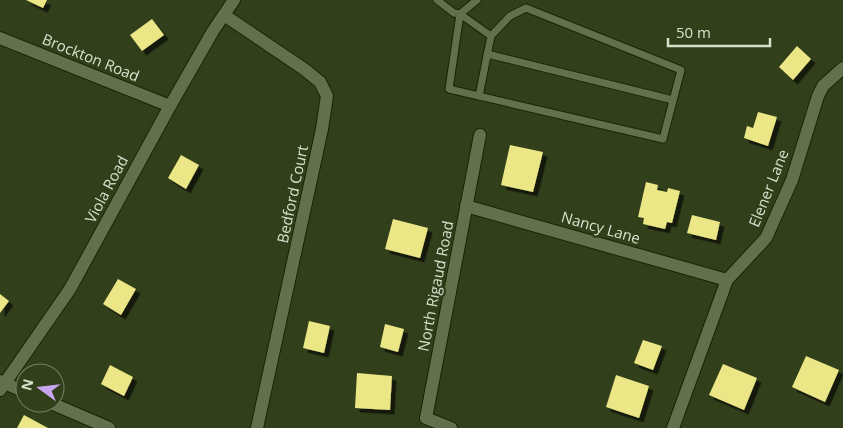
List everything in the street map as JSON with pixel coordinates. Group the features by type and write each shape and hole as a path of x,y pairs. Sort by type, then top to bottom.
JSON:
{"street":[{"name":"Viola Road","path":"2,385 70,289 170,106 213,31 234,0"},
{"name":"Bedford Court","path":"224,15 309,73 320,82 327,96 322,129 257,428"},
{"name":"Brockton Road","path":"0,38 170,106"},
{"name":"Elener Lane","path":"673,428 727,280 766,238 792,180 818,96 823,86 843,68"},
{"name":"North Rigaud Road","path":"450,428 426,418 480,135"},
{"name":"Nancy Lane","path":"466,206 727,280"},
{"path":"2,385 15,389"},
{"path":"65,409 109,428"}],"lane":[{"path":"437,0 491,36"},
{"path":"476,0 460,14 449,89 663,139 681,70 526,8 510,16 491,36 479,96"},
{"path":"487,54 673,100"}],"building":[{"path":"26,0 47,0 43,8"},
{"path":"152,19 164,35 142,51 130,35"},
{"path":"797,46 811,59 793,80 779,67"},
{"path":"758,112 777,117 768,146 744,138 747,126 753,128"},
{"path":"510,145 543,152 533,192 501,185"},
{"path":"181,155 199,165 186,189 168,178"},
{"path":"646,182 658,185 657,190 667,192 668,188 680,191 672,223 667,222 665,229 643,224 644,218 638,217"},
{"path":"692,215 720,222 716,240 687,233"},
{"path":"393,219 428,228 420,258 385,249"},
{"path":"118,279 136,289 121,315 103,304"},
{"path":"0,294 9,301 0,313"},
{"path":"309,321 330,326 324,353 303,348"},
{"path":"385,324 404,329 398,352 380,347"},
{"path":"643,340 662,346 653,370 634,363"},
{"path":"806,356 839,370 825,402 792,387"},
{"path":"723,364 757,378 744,410 709,395"},
{"path":"110,365 133,377 124,396 101,384"},
{"path":"357,373 392,376 390,410 355,408"},
{"path":"616,375 649,386 639,418 606,407"},
{"path":"24,415 48,428 17,428"}]}
